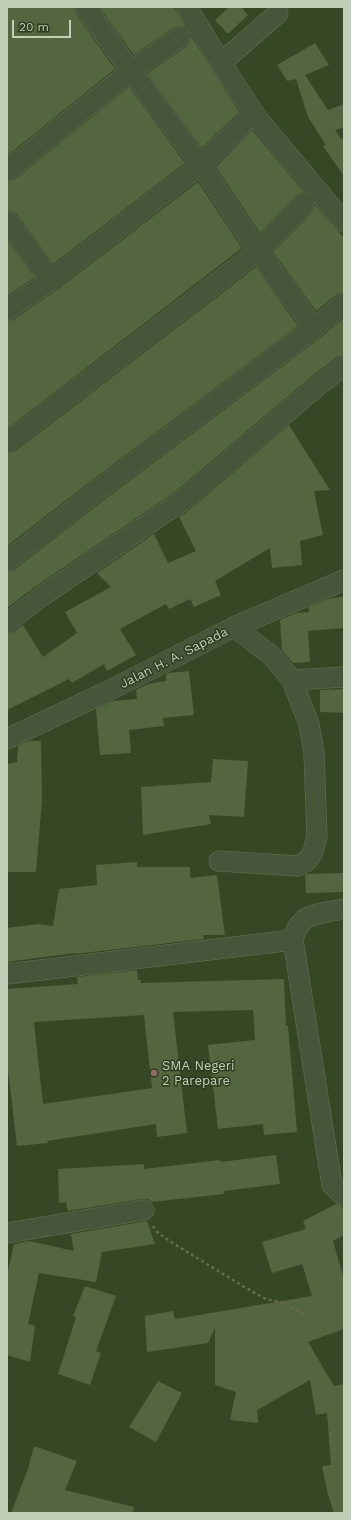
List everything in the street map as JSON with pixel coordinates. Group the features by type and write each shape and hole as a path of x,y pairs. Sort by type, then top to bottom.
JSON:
{"street":[{"path":"85,7 201,165 258,251 314,328"},
{"path":"187,7 221,63 258,118 344,222"},
{"path":"221,63 278,13"},
{"path":"7,172 131,71 180,37"},
{"path":"7,310 51,280 201,165 243,124"},
{"path":"7,443 258,251 304,204"},
{"path":"7,220 51,280"},
{"path":"7,561 220,397 314,328 344,303"},
{"path":"7,623 42,596 182,500 319,385 344,366"},
{"name":"Jalan H. A. Sapada","path":"7,739 102,694 234,627 344,580"},
{"path":"219,861 298,866 307,861 313,852 317,836 314,753 309,724 292,680 272,656 234,627"},
{"path":"292,680 344,677"},
{"path":"344,909 306,918 299,923 293,940 332,1185 344,1196"},
{"path":"7,974 293,940"},
{"path":"7,1233 144,1210"}],"path":[{"path":"144,1210 157,1232 171,1242 246,1288 266,1299 288,1304 305,1316"}],"building":[{"path":"7,7 74,7 76,14 115,69 7,156"},
{"path":"99,7 174,7 186,27 179,26 173,28 134,55"},
{"path":"229,7 241,7 248,15 228,34 215,20"},
{"path":"191,36 240,113 202,148 147,74 187,46 190,42"},
{"path":"315,43 329,65 305,75 328,110 344,104 344,127 335,130 341,139 344,138 344,176 323,146 326,145 308,117 296,79 287,81 277,65"},
{"path":"129,87 185,163 53,264 16,214 7,210 7,182 14,180"},
{"path":"252,130 305,193 301,193 296,196 260,233 216,167"},
{"path":"198,182 242,248 7,429 7,321 13,320 58,289"},
{"path":"315,205 344,238 344,292 337,294 316,311 273,252 312,212"},
{"path":"7,240 35,277 7,296"},
{"path":"256,267 298,326 7,546 7,454 14,452"},
{"path":"344,318 344,355 337,357 312,376 175,492 36,586 7,608 7,572 14,570"},
{"path":"289,425 330,490 314,491 323,535 300,541 302,565 272,568 270,548 215,581 221,595 194,607 190,599 169,609 166,604 120,629 136,655 107,671 104,664 72,683 69,679 7,710 7,634 14,632 23,625 43,657 77,633 65,612 111,587 97,573 154,534 168,563 196,551 179,517"},
{"path":"344,597 344,628 308,631 310,662 293,663 282,650 280,620 296,613 309,612 309,607 331,598"},
{"path":"189,671 194,715 163,718 164,726 129,730 131,753 100,755 96,709 113,701 137,699 136,690 148,684 166,681 166,675 168,673"},
{"path":"344,689 344,713 320,712 320,690"},
{"path":"29,741 41,741 42,799 36,872 7,872 7,764 17,762 18,746"},
{"path":"213,759 248,761 244,817 209,815 211,824 143,835 141,787 211,782"},
{"path":"137,862 137,867 190,867 190,878 217,875 225,935 203,935 204,939 7,962 7,928 39,924 53,926 59,889 97,885 96,865"},
{"path":"344,873 344,892 306,893 305,875"},
{"path":"137,970 138,980 141,980 141,983 284,979 286,1026 288,1026 297,1132 264,1135 263,1124 218,1129 208,1045 255,1040 253,1010 173,1012 187,1133 157,1137 156,1124 47,1141 48,1143 17,1146 7,1061 7,989 78,984 77,977","holes":["144,1015 152,1088 43,1104 34,1022"]},
{"path":"276,1155 280,1184 224,1191 224,1194 152,1202 148,1199 142,1199 68,1211 66,1202 59,1203 58,1169 144,1164 144,1169"},
{"path":"336,1204 342,1207 344,1211 344,1235 333,1241 344,1279 344,1329 308,1342 334,1386 344,1384 344,1513 334,1513 327,1491 322,1466 331,1465 327,1413 316,1415 310,1380 257,1410 258,1423 230,1420 236,1392 215,1385 215,1328 208,1343 147,1352 145,1316 173,1311 175,1319 312,1296 302,1264 272,1273 262,1242 306,1229 303,1221"},
{"path":"147,1221 155,1244 102,1252 96,1282 39,1273 28,1324 35,1326 30,1362 7,1355 7,1276 14,1244 29,1241 74,1251 71,1234"},
{"path":"85,1286 116,1296 96,1351 101,1353 90,1385 58,1374 76,1317 73,1316"},
{"path":"158,1381 182,1393 156,1442 129,1427"},
{"path":"34,1446 77,1461 65,1490 134,1507 133,1513 11,1513 28,1469"}],"place":[{"name":"SMA Negeri 2 Parepare","path":"154,1073"}]}
